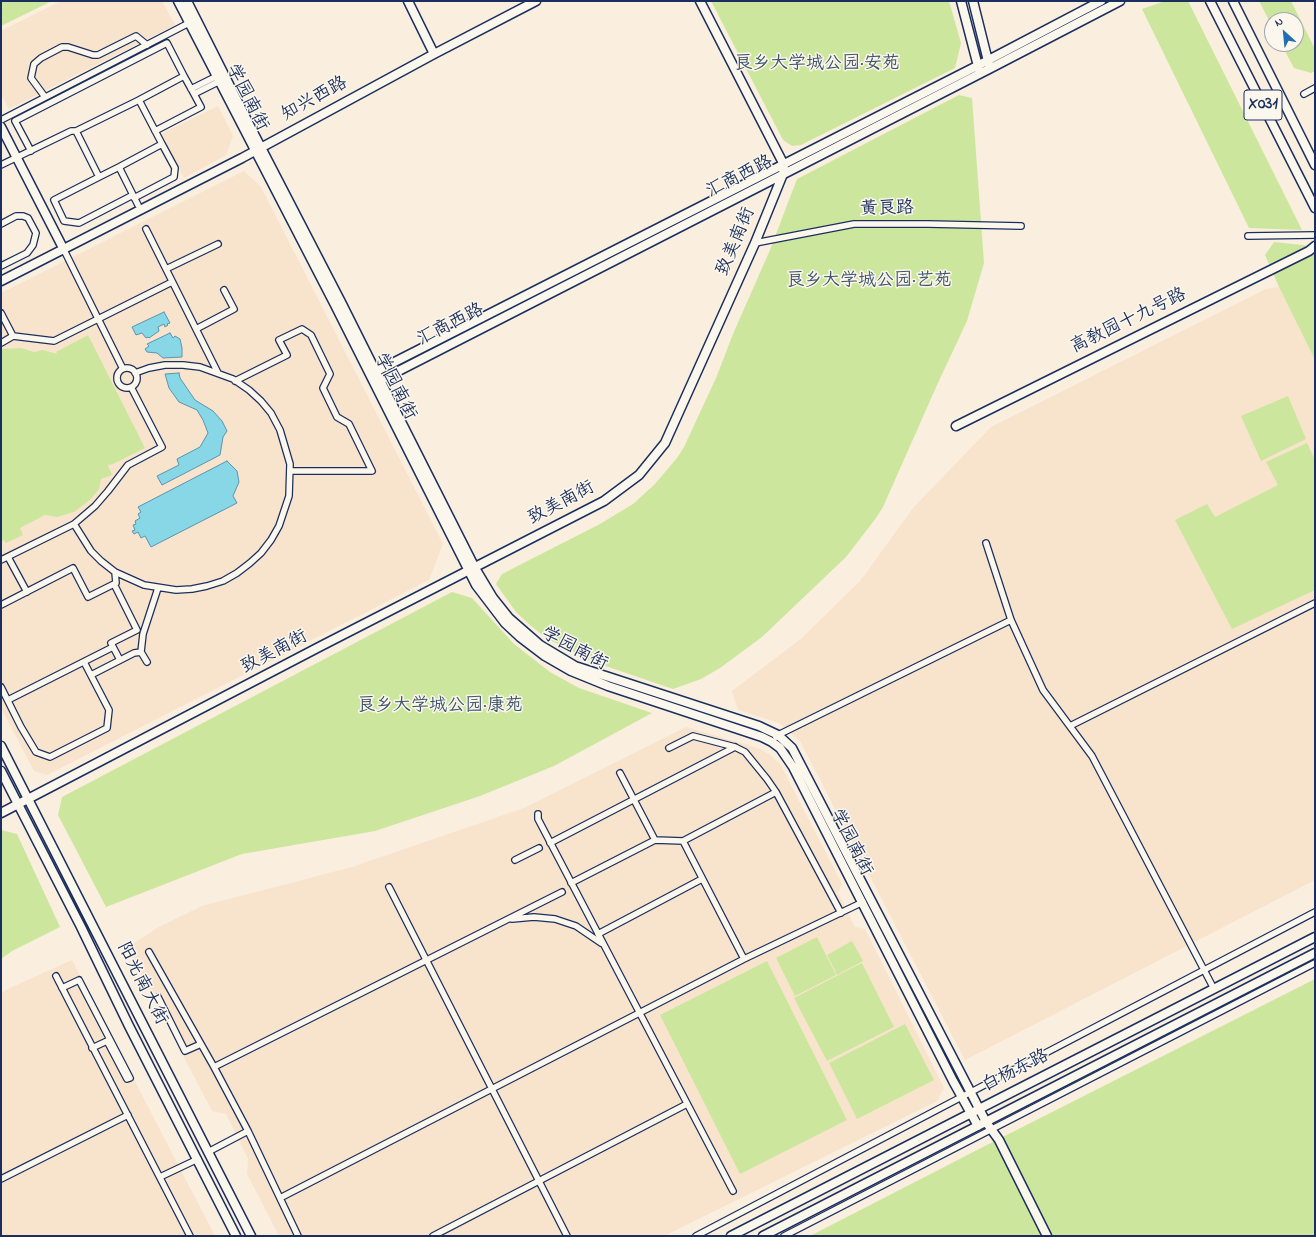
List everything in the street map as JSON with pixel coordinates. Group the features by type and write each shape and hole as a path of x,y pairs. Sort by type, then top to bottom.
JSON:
{"street":[{"name":"学园南街","path":"178,1 218,79 258,149"},
{"name":"学园南街","path":"187,1 258,149 472,570 509,618 540,645 575,666 759,726 778,735 792,748 979,1109 991,1130 999,1140 1047,1236"},
{"path":"408,1 434,54"},
{"name":"知兴西路","path":"1,281 258,149 536,1"},
{"path":"700,1 784,164"},
{"path":"961,1 979,70"},
{"path":"973,1 989,69"},
{"name":"汇商西路","path":"377,382 782,174 979,70 988,60 1101,1"},
{"name":"汇商西路","path":"373,373 784,164 979,70 989,69 1120,1"},
{"name":"X031","path":"1210,1 1315,208"},
{"name":"X031","path":"1233,1 1315,165"},
{"path":"1,120 189,23"},
{"path":"45,97 31,78 34,64 41,58 62,47 68,47 93,55 136,36 147,45"},
{"path":"31,151 15,121 167,43 201,107 155,131"},
{"path":"1,158 3,165 70,131 76,131 184,76"},
{"path":"193,92 218,79"},
{"path":"1304,94 1315,88"},
{"path":"139,100 175,168 174,177 79,223 64,221 54,200 119,168 162,144"},
{"path":"1,128 123,369"},
{"path":"76,131 99,177"},
{"name":"致美南街","path":"1,813 604,501 639,476 665,443 755,242 782,174 784,164"},
{"path":"119,168 138,205"},
{"path":"1,224 16,216 23,216 28,218 36,233 33,245 27,253 1,266"},
{"name":"黄良路","path":"755,242 854,224 1021,226"},
{"path":"146,229 218,373"},
{"path":"1248,236 1315,235"},
{"path":"166,269 218,244"},
{"name":"高教园十九号路","path":"956,426 1309,251 1315,246"},
{"path":"1,343 13,336 54,340 172,282"},
{"path":"196,329 234,309 224,290"},
{"path":"1,313 13,336"},
{"path":"235,381 287,355 279,340 302,329 311,336 330,374 323,388 337,417 350,424 372,471 290,471"},
{"path":"74,524 91,550 101,561 115,572 144,585 176,590 208,586 223,581 237,573 261,552 271,540 279,526 289,496 290,471 287,449 280,430 271,413 261,401 249,390 235,381 200,367 165,365 149,368 135,373"},
{"path":"123,369 130,369 135,373 136,379 132,387 122,387 118,382 117,376 123,369"},
{"path":"1,560 74,524 95,506 128,465 162,447 132,387"},
{"path":"986,543 1011,620 1043,690 1092,756 1214,989"},
{"path":"8,557 26,592"},
{"path":"1,605 72,568 88,597 114,584"},
{"name":"学园南街","path":"472,570 476,585 505,623 533,648 557,664 608,686 762,737 780,748 793,767 978,1126"},
{"path":"115,572 116,582 114,584 137,630 110,643 120,660"},
{"path":"148,662 141,652 143,634 158,588"},
{"path":"1070,726 1315,603"},
{"path":"772,742 778,735 1011,620"},
{"path":"8,700 113,647"},
{"path":"91,675 134,653 141,652"},
{"path":"1,687 21,727 36,752 50,757 107,728 109,710 84,662"},
{"path":"669,748 693,736 735,747 745,752 767,778 776,792 841,913"},
{"name":"阳光南大街","path":"1,746 251,1236"},
{"path":"550,843 735,747"},
{"name":"阳光南大街","path":"1,771 236,1236"},
{"path":"620,773 654,840"},
{"path":"571,884 654,840 683,841 776,792"},
{"path":"538,814 538,819 571,884 733,1191"},
{"path":"683,841 744,959"},
{"path":"515,860 539,848"},
{"path":"598,934 702,879"},
{"path":"389,887 567,1236"},
{"path":"214,1067 562,892"},
{"path":"280,1198 744,959 862,902"},
{"path":"696,1236 1315,912"},
{"path":"508,919 534,916 555,919 576,926 603,944"},
{"name":"白杨东路","path":"731,1236 1315,937"},
{"path":"149,952 214,1067 248,1131 298,1236"},
{"name":"白杨东路","path":"763,1236 1315,953"},
{"path":"784,1236 1315,963"},
{"path":"56,976 190,1236"},
{"path":"62,988 79,980 130,1078 127,1079 107,1041 92,1048"},
{"path":"158,997 185,1052 201,1044"},
{"path":"432,1236 687,1104"},
{"path":"1,1179 128,1115"},
{"path":"208,1152 248,1131"},
{"path":"160,1177 198,1160"}],"shaded area":[{"path":"61,1 162,1 175,25 9,109 1,94 1,31"},
{"path":"218,106 233,136 226,155 184,178 161,134"},
{"path":"244,171 261,187 443,544 429,580 47,775 34,771 1,708 1,293"},
{"path":"1279,287 1315,360 1315,880 965,1060 800,741 779,723 738,710 732,691 802,638 861,580 913,508 991,427 1266,289"},
{"path":"686,727 758,748 769,754 780,764 842,884 838,893 855,927 865,929 944,1088 937,1101 664,1236 279,1236 247,1174 248,1159 226,1114 212,1111 127,948 157,928 202,906 352,867 524,808"},
{"path":"72,960 215,1236 1,1236 1,993"}],"green space":[{"path":"1,1 52,1 1,26"},
{"name":"良乡大学城公园·安苑","path":"711,1 949,1 961,43 955,68 801,145 792,146 783,140"},
{"path":"1165,1 1188,1 1302,230 1249,228 1142,9"},
{"path":"1259,1 1291,1 1296,12 1265,12"},
{"path":"1304,27 1315,49 1315,71 1311,73 1294,68 1285,52 1304,52"},
{"name":"良乡大学城公园·艺苑","path":"959,95 972,98 984,263 967,321 883,507 846,557 762,637 720,668 701,679 673,689 591,661 548,639 531,626 516,612 496,584 502,574 600,524 633,504 654,485 677,458 684,447 716,378 733,334 770,250 797,179"},
{"path":"1274,242 1312,246 1315,253 1315,360 1265,255"},
{"path":"88,335 145,448 108,465 112,475 101,479 99,489 90,500 74,512 57,517 45,515 20,528 23,535 6,543 4,540 1,542 1,349 21,348 34,352 43,350 57,354 56,352"},
{"path":"1288,396 1306,439 1261,461 1241,416"},
{"path":"1307,443 1315,460 1315,590 1232,629 1175,520 1207,504 1215,517 1278,485 1266,462"},
{"name":"良乡大学城公园·康苑","path":"452,592 472,598 514,644 550,672 579,688 652,713 554,766 480,796 375,831 242,854 106,907 58,815 62,797"},
{"path":"1,830 17,834 60,927 12,951 1,959"},
{"path":"817,937 836,975 795,996 776,958"},
{"path":"852,941 863,961 837,975 827,955"},
{"path":"767,961 847,1120 740,1174 660,1015"},
{"path":"862,963 894,1027 827,1061 794,998"},
{"path":"1315,979 1315,1236 810,1236 981,1148"},
{"path":"905,1024 934,1080 857,1119 829,1063"}],"water":[{"path":"164,312 170,323 167,324 168,325 165,327 164,324 158,327 159,331 149,338 146,338 142,333 136,335 132,327"},
{"path":"170,333 173,338 175,336 180,339 182,357 163,358 157,353 147,352 145,349 149,346 147,344"},
{"path":"179,373 180,378 195,400 213,411 222,421 227,431 223,437 220,455 162,485 157,476 179,465 177,459 200,447 208,433 197,410 179,402 169,388 165,374"},
{"path":"227,461 237,471 239,482 233,496 237,503 151,547 145,536 141,538 138,532 134,534 132,531 135,530 133,525 136,524 135,521 140,518 138,514 141,512 138,507"}]}
